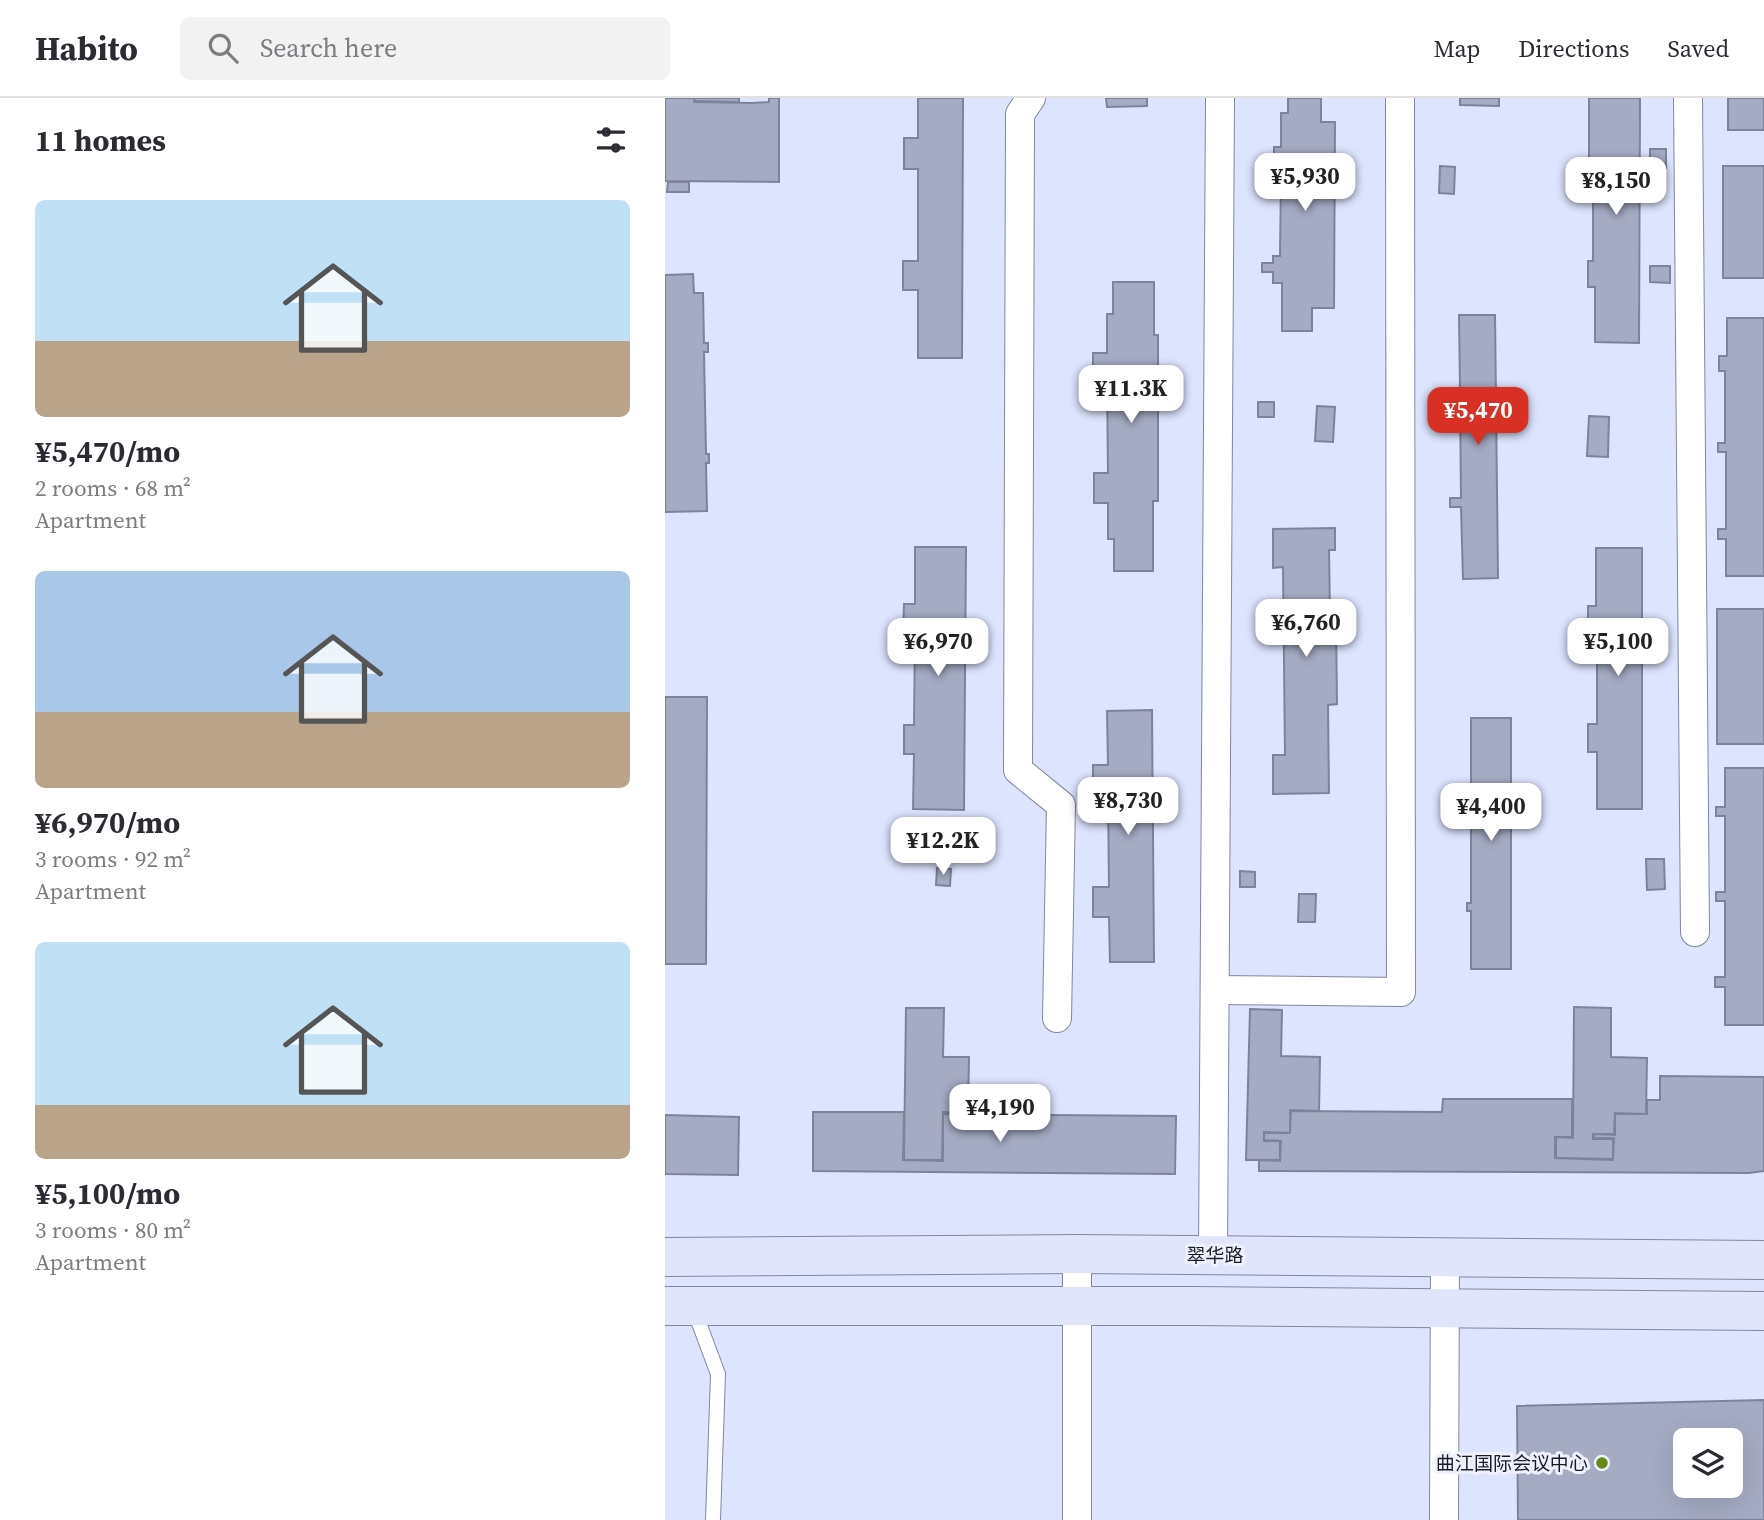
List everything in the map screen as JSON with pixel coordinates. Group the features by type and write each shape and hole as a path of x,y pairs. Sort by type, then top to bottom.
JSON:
{"main road":[{"name":"翠华路","path":"665,1258 1077,1254 1764,1260"},
{"path":"679,1306 1764,1311"}],"street":[{"path":"1031,98 1020,114 1018,770 1061,805 1057,1017"},
{"path":"1213,1255 1220,98"},
{"path":"1215,990 1401,992 1401,98"},
{"path":"1688,98 1695,932"},
{"path":"1077,1254 1077,1520"},
{"path":"1444,1520 1445,1257"}],"lane":[{"path":"679,1306 718,1374 713,1520"}],"building":[{"path":"665,98 694,98 694,102 752,103 769,102 769,98 779,98 779,182 665,181"},
{"path":"694,98 739,98 739,102 695,101"},
{"path":"918,98 963,98 962,358 918,358 918,290 903,290 903,261 918,261 918,169 904,169 904,138 918,138"},
{"path":"1106,98 1147,98 1147,106 1107,107"},
{"path":"1288,98 1321,98 1321,122 1335,122 1334,308 1312,308 1312,331 1282,331 1282,283 1273,283 1273,272 1262,272 1262,263 1273,263 1273,256 1280,256 1281,176 1274,176 1274,165 1261,165 1261,158 1274,158 1274,147 1281,147 1281,113 1288,113"},
{"path":"1460,98 1499,98 1499,106 1460,105"},
{"path":"1589,98 1640,98 1639,343 1595,342 1595,287 1588,287 1588,261 1593,261 1593,168 1589,168"},
{"path":"1728,98 1764,98 1764,130 1728,130"},
{"path":"1650,149 1666,149 1666,168 1650,168"},
{"path":"1440,166 1455,167 1454,194 1439,193"},
{"path":"1723,166 1764,166 1764,278 1723,278"},
{"path":"668,182 689,182 689,192 667,192"},
{"path":"1650,266 1670,266 1670,283 1650,282"},
{"path":"693,274 694,293 703,293 704,343 708,343 708,352 704,352 706,454 709,454 709,463 706,463 707,511 665,512 665,275"},
{"path":"1113,282 1154,282 1154,335 1158,335 1158,501 1153,501 1153,571 1114,571 1114,539 1108,539 1108,503 1094,503 1094,473 1108,473 1107,381 1093,381 1093,353 1107,353 1107,314 1113,314"},
{"path":"1459,315 1495,315 1498,578 1463,579 1461,507 1450,507 1450,498 1461,498 1460,397 1451,397 1450,388 1460,388"},
{"path":"1727,318 1764,318 1764,576 1726,576 1726,539 1718,539 1718,529 1726,529 1726,452 1718,452 1718,443 1725,443 1725,371 1719,371 1719,356 1727,356"},
{"path":"1258,402 1274,402 1274,417 1258,417"},
{"path":"1317,406 1335,407 1333,442 1315,441"},
{"path":"1589,416 1609,417 1608,457 1587,456"},
{"path":"1335,528 1335,550 1329,550 1330,615 1336,615 1337,704 1328,705 1329,793 1273,794 1273,755 1285,755 1283,567 1273,568 1273,529"},
{"path":"915,547 966,547 964,810 913,809 914,754 904,754 904,725 914,725 915,632 903,632 904,604 915,604"},
{"path":"1596,548 1642,548 1642,809 1597,809 1597,752 1588,752 1588,724 1597,724 1597,634 1588,634 1588,606 1596,606"},
{"path":"1717,609 1764,609 1764,744 1717,744"},
{"path":"665,697 707,697 706,964 665,964"},
{"path":"1152,710 1154,962 1110,962 1109,917 1093,917 1093,887 1109,887 1108,796 1093,796 1093,765 1108,765 1107,711"},
{"path":"1471,718 1511,718 1511,969 1471,969 1471,911 1467,911 1467,903 1471,903 1471,800 1464,800 1464,790 1471,790"},
{"path":"1725,768 1764,768 1764,1025 1725,1025 1725,987 1715,987 1715,977 1725,977 1725,901 1716,901 1716,892 1725,892 1725,816 1716,816 1716,807 1725,807"},
{"path":"1646,859 1664,859 1665,889 1647,890"},
{"path":"937,868 951,869 950,886 936,885"},
{"path":"1240,871 1255,872 1255,887 1240,887"},
{"path":"1299,894 1316,894 1315,922 1298,922"},
{"path":"1574,1007 1611,1008 1611,1057 1647,1058 1646,1114 1615,1113 1614,1134 1593,1134 1593,1139 1613,1139 1613,1159 1556,1158 1556,1137 1573,1138"},
{"path":"906,1008 944,1008 943,1057 969,1057 968,1113 943,1112 942,1160 904,1160"},
{"path":"1250,1009 1282,1010 1281,1056 1320,1057 1319,1111 1290,1110 1290,1133 1264,1132 1264,1141 1280,1141 1280,1160 1246,1160"},
{"path":"1660,1076 1764,1077 1764,1171 1259,1171 1259,1160 1280,1161 1281,1141 1264,1140 1264,1133 1290,1133 1291,1111 1442,1112 1443,1099 1572,1099 1572,1137 1555,1137 1555,1158 1613,1160 1614,1138 1594,1138 1594,1134 1615,1135 1615,1114 1647,1114 1647,1100 1660,1100"},
{"path":"813,1112 904,1112 903,1160 943,1161 943,1114 1176,1116 1175,1174 813,1171"},
{"path":"665,1115 739,1117 738,1175 665,1174"},
{"name":"曲江国际会议中心","path":"1764,1400 1764,1520 1518,1520 1517,1406"}],"place":[{"name":"曲江国际会议中心","path":"1602,1463"}]}
